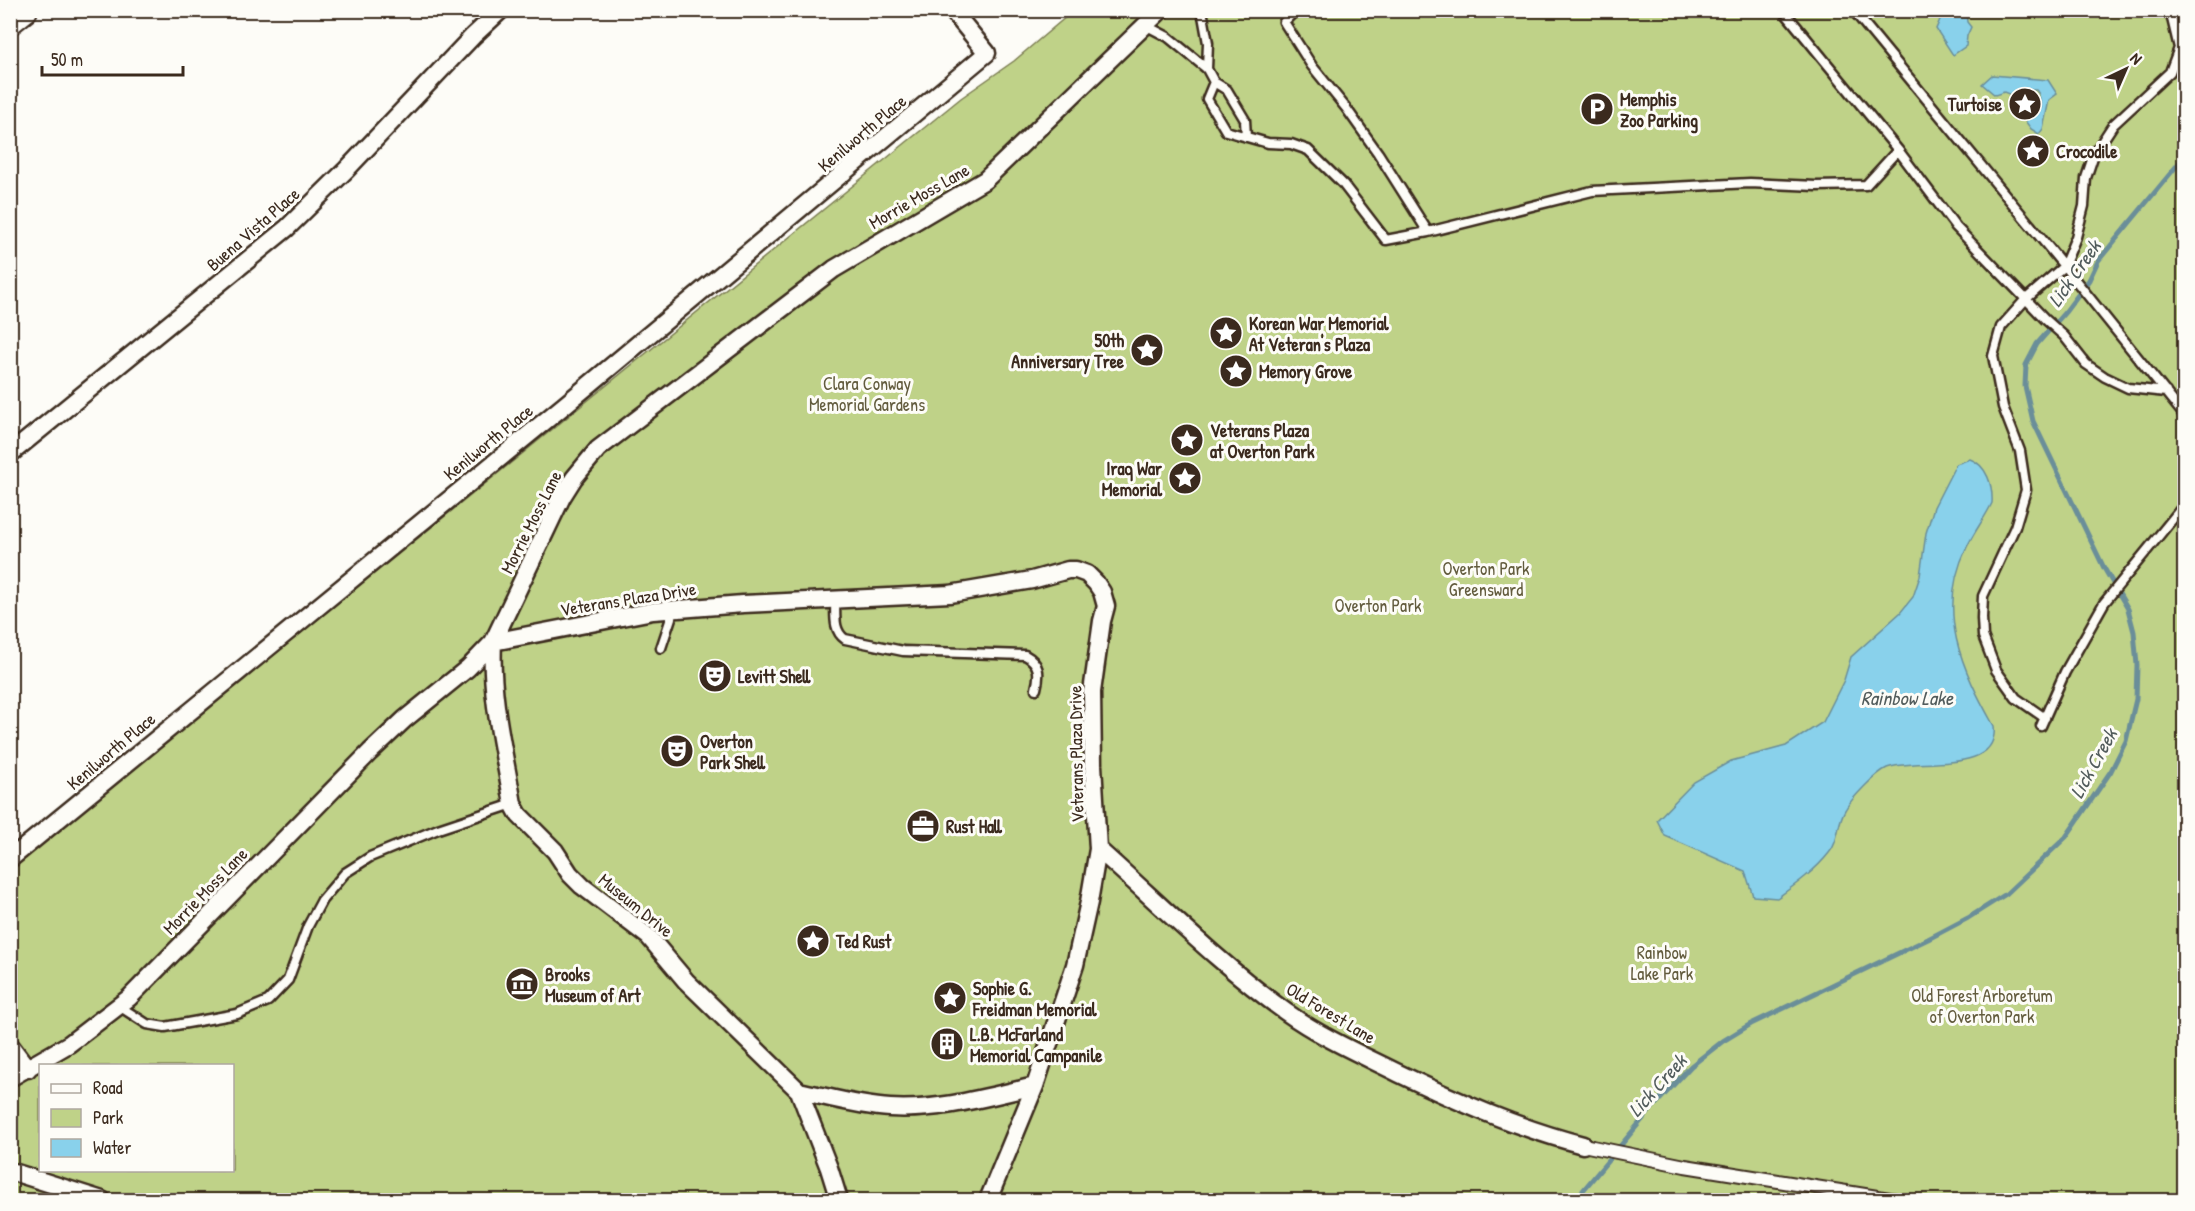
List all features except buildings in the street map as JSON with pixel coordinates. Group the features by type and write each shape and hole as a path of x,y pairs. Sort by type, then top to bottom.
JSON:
{"street":[{"name":"Buena Vista Place","path":"10,454 287,228 501,10"},
{"name":"Kenilworth Place","path":"10,859 575,396 987,53 952,10"},
{"name":"Morrie Moss Lane","path":"10,1078 69,1044 119,1006 370,752 405,719 468,668 493,642 562,497 598,449 834,269 985,180 1161,10"},
{"name":"Veterans Plaza Drive","path":"493,642 671,609 950,594 1032,580 1068,570 1087,574 1096,583 1102,592 1106,606 1092,692 1098,849 1076,965 1035,1086 988,1200"},
{"name":"Museum Drive","path":"493,642 491,671 493,691 513,804 519,815 555,851 570,874 582,886 649,937 686,981 799,1091 839,1200"},
{"name":"Old Forest Lane","path":"1098,849 1249,984 1288,1013 1329,1039 1498,1118 1541,1134 1583,1145"},
{"path":"10,1046 28,1069"},
{"path":"799,1091 889,1108 965,1103 1035,1086"},
{"path":"1583,1145 1685,1166 1896,1200"},
{"path":"10,1171 102,1200"}],"lane":[{"path":"1202,10 1208,43 1207,69"},
{"path":"1296,10 1284,22 1312,66 1347,108 1378,153 1428,232"},
{"path":"1783,10 1898,150 1956,227 1991,265 2064,336 2086,363 2105,377 2128,388 2166,392"},
{"path":"1853,10 2184,415"},
{"path":"2170,10 2179,48 2170,72 2113,125 2094,154 2086,178 2084,206 2076,237 2064,266 2026,299 2001,327 1994,356 2003,407 2020,451 2026,490 2014,527 1983,596 1983,636 1996,670 2016,698 2043,722 2065,672 2104,603 2184,505"},
{"path":"1145,26 1168,37 1207,69 1214,82 1227,90 1245,120 1246,137"},
{"path":"1214,82 1207,99 1226,131 1268,143 1291,144 1308,150 1343,184 1386,240 1428,232 1592,191 1750,183 1816,186 1866,185 1898,150"},
{"path":"836,599 836,626 845,639 903,651 1025,655 1033,659 1038,667 1039,676 1036,689"},
{"path":"661,648 671,609"},
{"path":"119,1006 147,1024 165,1027 237,1014 268,1002 288,980 322,900 345,873 370,857 438,829 513,804"}],"green space":[{"name":"Overton Park","path":"1073,11 2184,11 2184,1200 11,1200 11,868 961,98 1014,61"}],"water":[{"path":"1944,10 1966,11 1967,22 1971,27 1966,46 1953,55 1936,29"},
{"path":"1992,75 2048,80 2057,94 2049,100 2043,129 2039,134 2031,129 2020,114 2024,109 2033,112 2041,108 2039,94 2036,90 2018,90 2013,102 2009,94 2004,92 1995,95 1982,84"},
{"name":"Rainbow Lake","path":"1970,459 1981,466 1988,477 1992,503 1967,547 1958,571 1953,594 1953,617 1956,640 1963,661 1994,726 1992,742 1984,752 1970,758 1953,762 1900,765 1882,771 1848,805 1842,815 1832,849 1818,866 1777,898 1753,896 1745,871 1665,836 1657,820 1694,782 1731,761 1786,746 1823,722 1844,680 1851,657 1900,613 1913,597 1920,576 1926,533 1934,507 1956,464"}],"waterway":[{"name":"Lick Creek","path":"1575,1200 1652,1108 1691,1066 1723,1041 1751,1024 1928,939 2006,894 2066,837 2111,771 2126,741 2136,699 2137,665 2134,632 2128,609 2104,568 2033,421 2025,386 2026,365 2037,344 2089,280 2098,261 2184,157"}],"place":[{"name":"Turtoise","path":"2025,104"},
{"name":"Memphis Zoo Parking","path":"1597,109"},
{"name":"Crocodile","path":"2033,151"},
{"name":"Korean War Memorial At Veteran's Plaza","path":"1226,333"},
{"name":"50th Anniversary Tree","path":"1147,350"},
{"name":"Memory Grove","path":"1236,371"},
{"name":"Veterans Plaza at Overton Park","path":"1187,440"},
{"name":"Iraq War Memorial","path":"1185,478"},
{"name":"Levitt Shell","path":"715,676"},
{"name":"Overton Park Shell","path":"677,751"},
{"name":"Rust Hall","path":"923,826"},
{"name":"Ted Rust","path":"813,941"},
{"name":"Brooks Museum of Art","path":"522,984"},
{"name":"Sophie G. Freidman Memorial","path":"950,998"},
{"name":"L.B. McFarland Memorial Campanile","path":"947,1044"}],"park label":[{"name":"Clara Conway Memorial Gardens","path":"867,394"},
{"name":"Overton Park Greensward","path":"1486,578"},
{"name":"Rainbow Lake Park","path":"1662,962"},
{"name":"Old Forest Arboretum of Overton Park","path":"1982,1005"}]}
